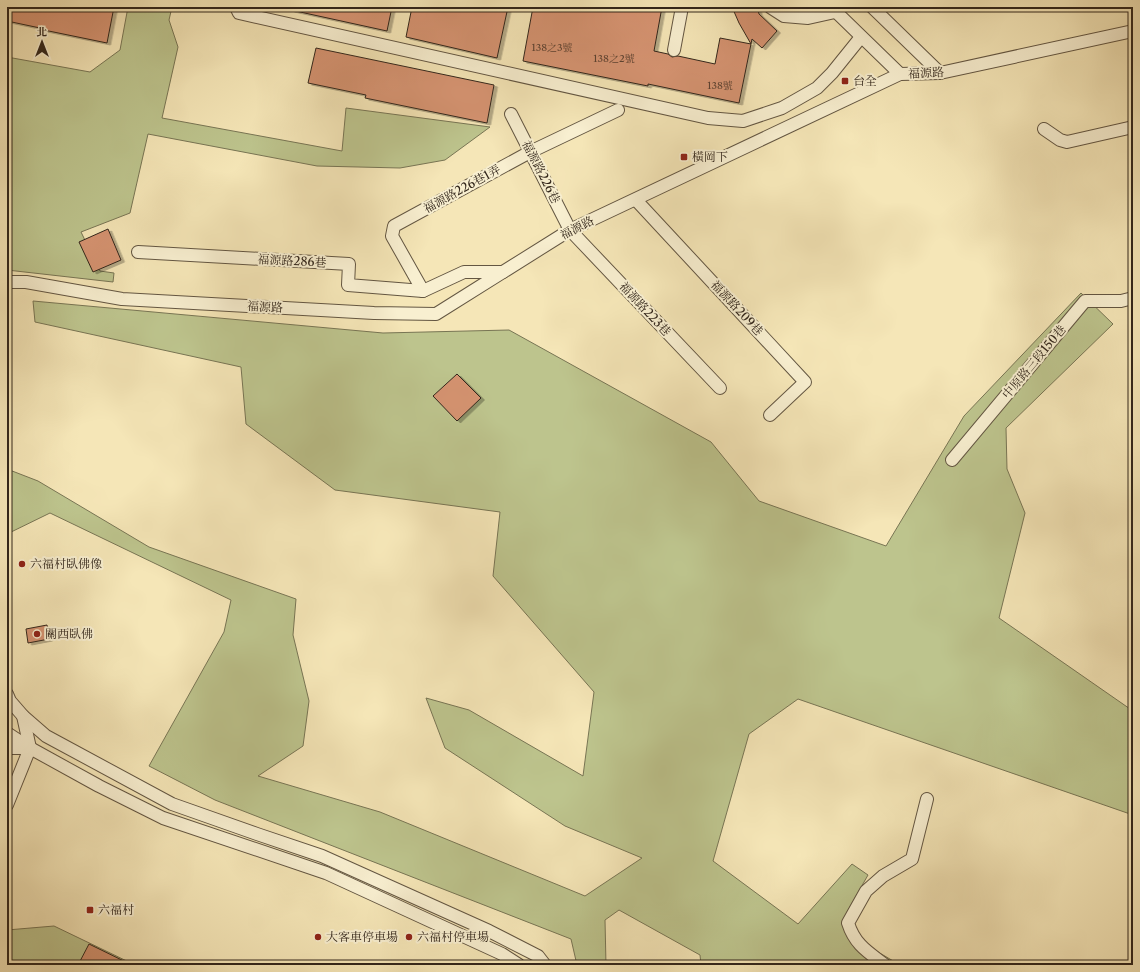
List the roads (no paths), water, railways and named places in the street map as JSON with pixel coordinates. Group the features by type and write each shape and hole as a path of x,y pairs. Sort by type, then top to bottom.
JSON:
{"street":[{"path":"236,7 239,13 685,113 708,118 743,120 782,108 818,88 861,37"},
{"path":"674,50 682,7"},
{"path":"770,7 784,16 808,18 833,9 900,74"},
{"path":"872,7 940,73"},
{"name":"福源路","path":"7,282 26,282 122,299 420,315 436,314 570,230 900,74 940,73 1133,31"},
{"name":"福源路226巷1弄","path":"423,291 392,236 394,226 530,152 618,110"},
{"name":"福源路226巷","path":"511,114 570,230"},
{"path":"1044,129 1060,140 1067,142 1133,127"},
{"name":"福源路209巷","path":"636,200 804,382 770,415"},
{"name":"福源路223巷","path":"570,230 720,388"},
{"name":"福源路286巷","path":"138,252 349,264 348,285 423,291"},
{"path":"423,291 464,272 503,272"},
{"name":"中原路三段150巷","path":"952,460 1085,300 1121,302 1133,298"},
{"path":"7,694 10,701 23,716 46,736 172,804 322,856 489,930 538,956 545,965"},
{"path":"8,799 30,748 23,716"},
{"path":"7,733 30,748 99,786 163,818 326,873 502,954 519,965"},
{"path":"7,748 30,748"},
{"path":"885,965 861,948 851,933 848,923 866,891 883,876 912,859 927,799"}],"place":[{"name":"台全","path":"845,81"},
{"name":"橫岡下","path":"684,157"},
{"name":"六福村臥佛像","path":"22,564"},
{"name":"關西臥佛","path":"37,634"},
{"name":"六福村","path":"90,910"},
{"name":"大客車停車場","path":"318,937"},
{"name":"六福村停車場","path":"409,937"}]}
